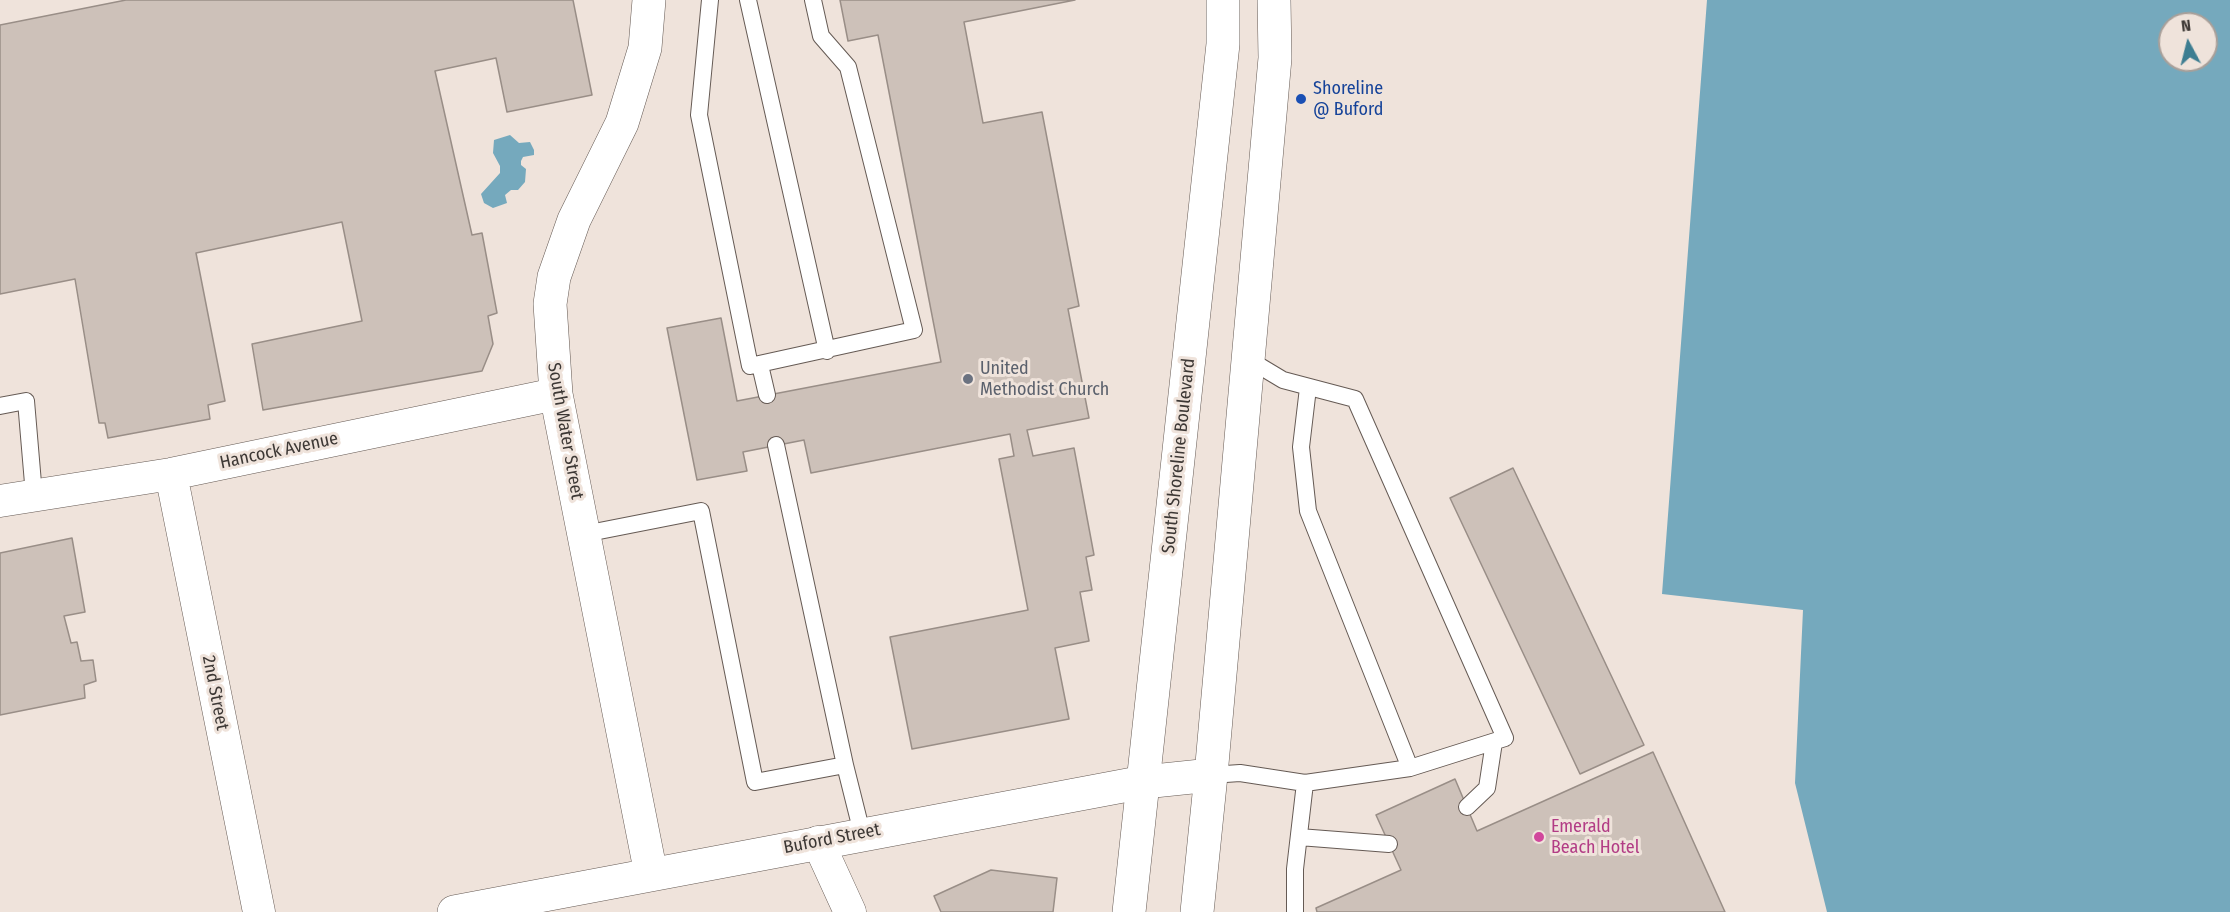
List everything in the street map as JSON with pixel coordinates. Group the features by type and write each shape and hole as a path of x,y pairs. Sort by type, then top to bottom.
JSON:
{"main road":[{"name":"South Water Street","path":"649,0 645,48 622,123 574,220 554,277 550,332 556,394 651,874"},
{"name":"South Shoreline Boulevard","path":"1129,912 1223,44 1222,0"},
{"path":"1197,912 1275,58 1274,0"},
{"name":"Buford Street","path":"454,912 534,905 651,874 862,833 1144,782 1211,775"}],"street":[{"name":"Hancock Avenue","path":"0,501 171,474 556,394"},
{"name":"2nd Street","path":"171,474 259,912"},
{"path":"818,842 850,912"}],"lane":[{"path":"710,0 699,115 750,366 827,351 914,330 848,67 821,36 813,0"},
{"path":"748,0 827,351"},
{"path":"1275,58 1290,0"},
{"path":"1248,359 1282,380 1355,399 1499,740 1487,789 1467,807"},
{"path":"760,364 767,395"},
{"path":"1308,388 1301,447 1308,511 1410,768"},
{"path":"0,406 26,401 34,495"},
{"path":"776,445 845,765 862,833"},
{"path":"584,534 701,511 755,782 845,765"},
{"path":"1211,775 1240,773 1305,783 1410,768 1499,740"},
{"path":"1295,912 1299,837 1305,783"},
{"path":"1299,837 1389,844"}],"water":[{"path":"1707,0 2230,0 2230,912 1827,912 1795,783 1803,610 1662,594"},
{"path":"510,135 519,143 530,142 534,155 523,157 521,161 521,165 526,169 525,182 518,190 511,190 505,195 507,203 493,208 484,203 481,194 500,173 500,166 493,153 494,140"}],"building":[{"path":"126,0 573,0 592,95 507,112 496,58 435,71 472,235 482,233 497,313 488,316 493,344 482,371 263,410 252,344 362,321 342,222 196,253 225,401 208,405 210,419 108,438 105,423 99,423 75,279 0,294 0,25"},
{"name":"United Methodist Church","path":"840,0 1075,0 964,22 983,123 1042,112 1079,306 1068,309 1089,418 1027,430 1033,456 1074,448 1094,555 1086,557 1092,590 1080,592 1089,641 1055,648 1069,719 912,749 890,637 1028,610 999,459 1014,456 1010,434 811,473 804,440 743,452 747,471 697,480 667,328 721,318 737,401 941,362 878,35 848,41"},
{"path":"1513,468 1644,745 1580,774 1450,498"},
{"path":"72,538 85,612 64,616 71,643 77,642 81,661 93,660 96,681 84,685 85,698 0,715 0,553"},
{"name":"Emerald Beach Hotel","path":"1653,752 1725,912 1317,912 1316,908 1401,870 1376,815 1455,779 1477,831"},
{"path":"991,870 1057,878 1053,912 941,912 934,896"}],"place":[{"name":"Shoreline @ Buford","path":"1301,99"},
{"name":"United Methodist Church","path":"968,379"},
{"name":"Emerald Beach Hotel","path":"1539,837"}]}
